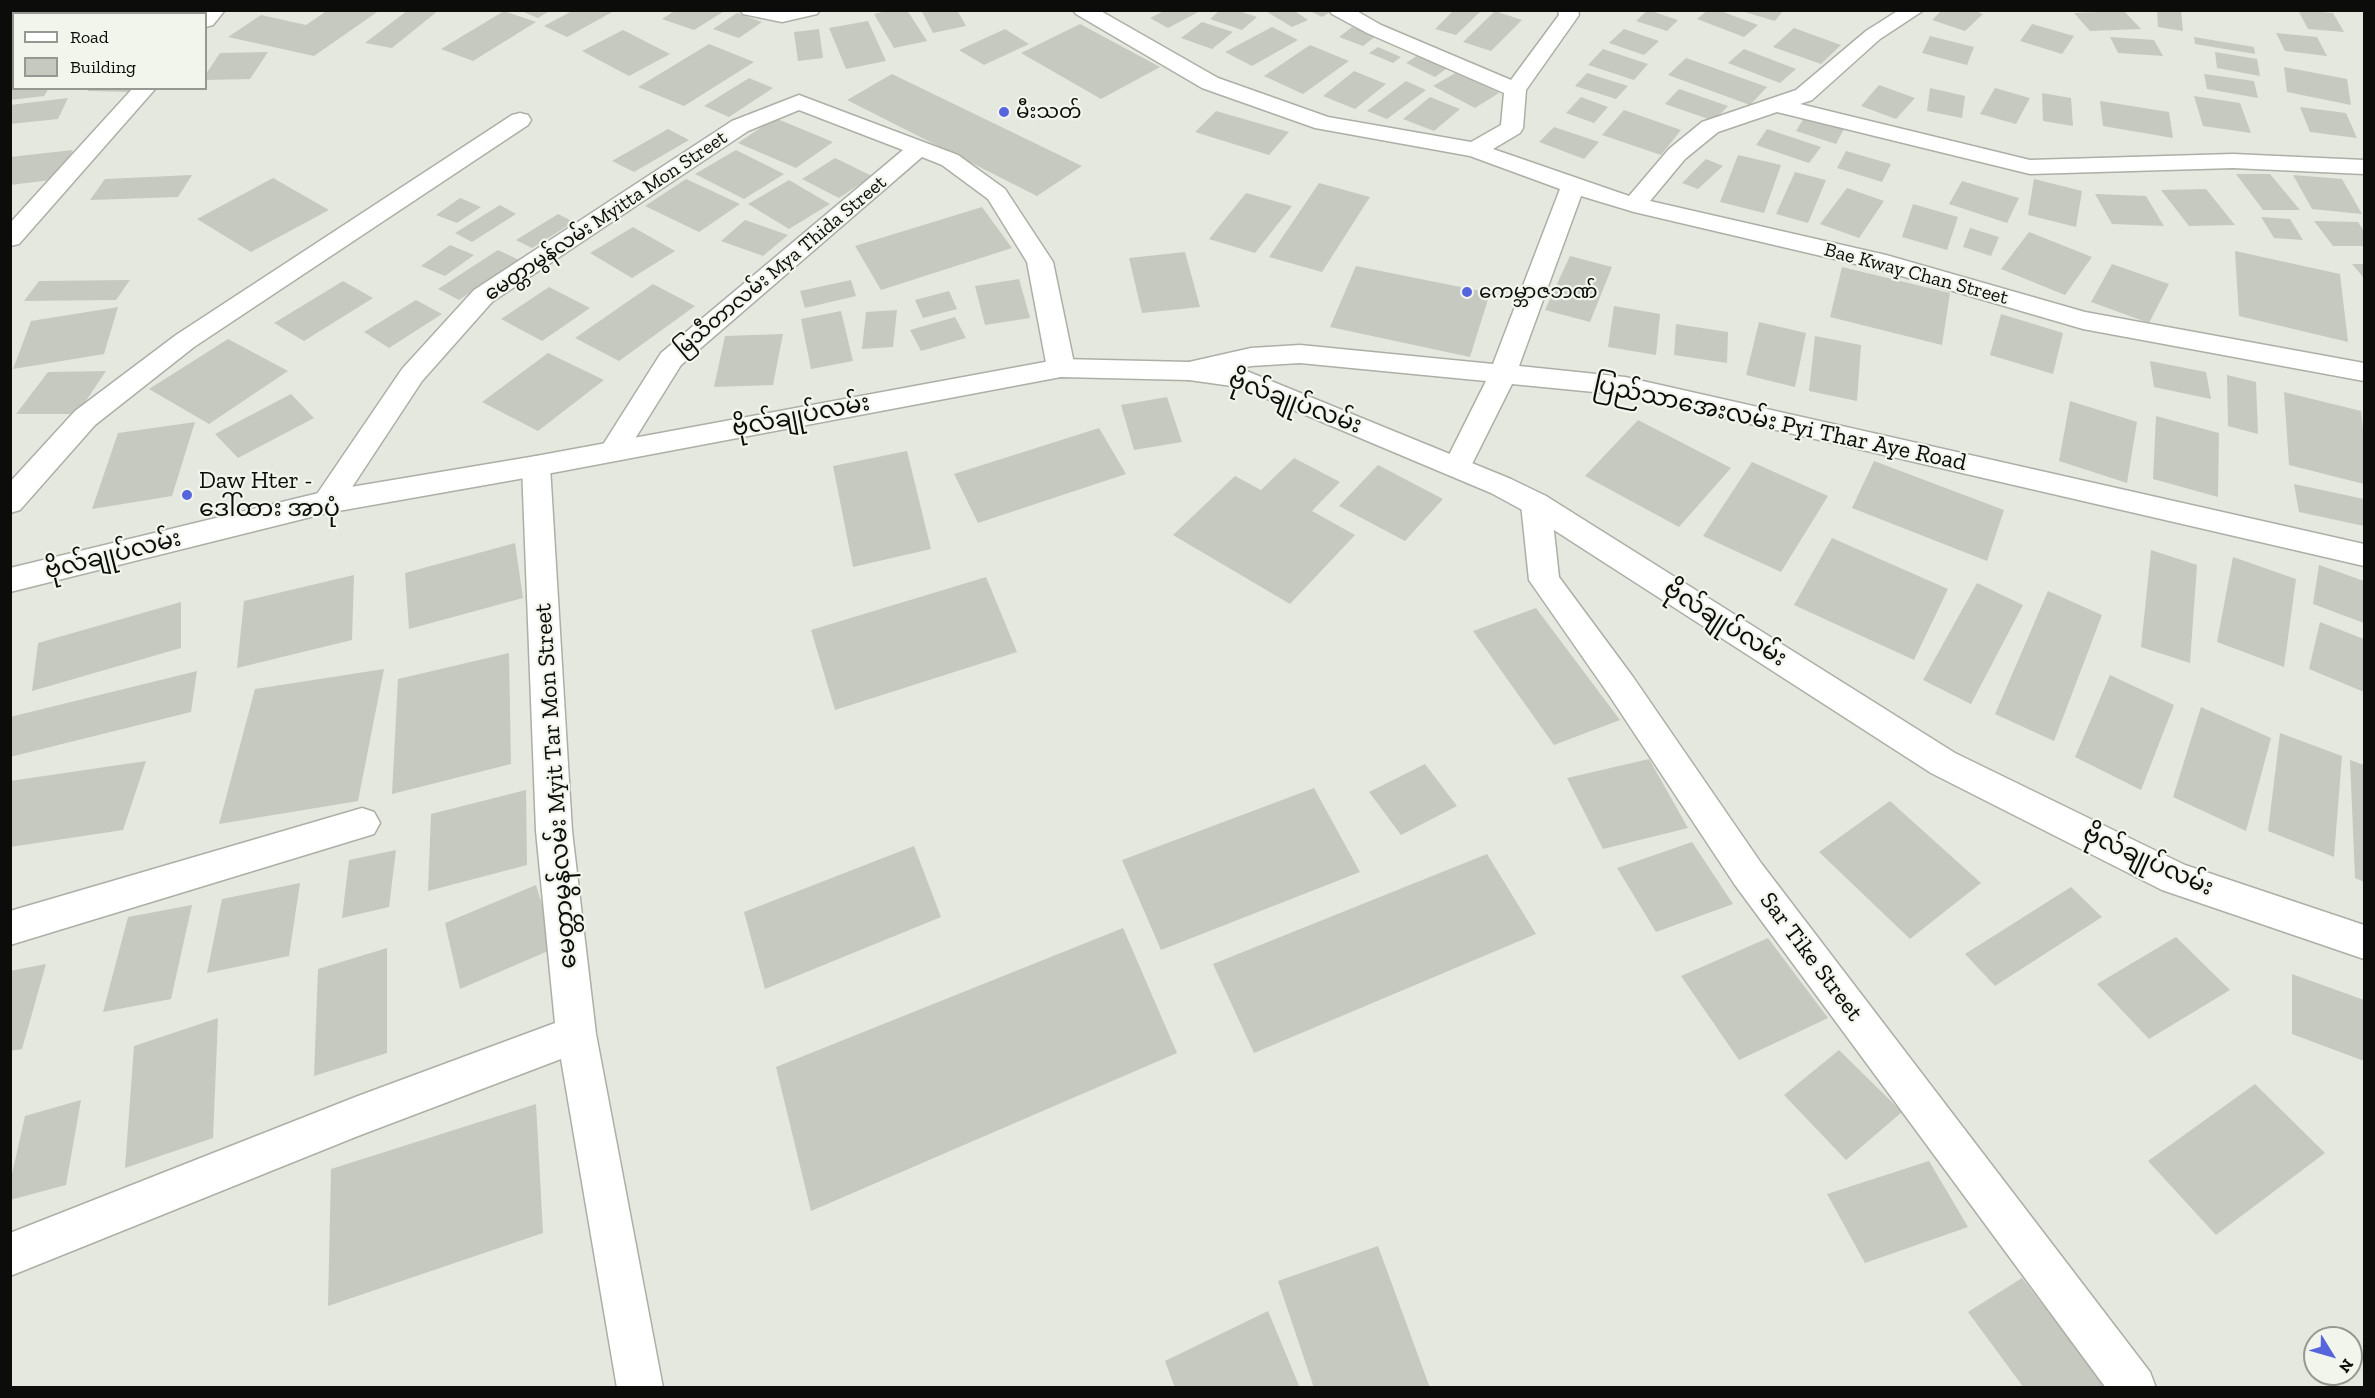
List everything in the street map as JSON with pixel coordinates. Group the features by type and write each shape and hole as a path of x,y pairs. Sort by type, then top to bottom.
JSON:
{"main road":[{"path":"750,10 782,16 810,10"},
{"name":"Bae Kway Chan Street","path":"1083,10 1210,83 1323,123 1475,150 1573,186 1634,205 1886,263 2083,321 2364,372"},
{"path":"1339,10 1374,29 1515,90"},
{"path":"1475,150 1512,128 1515,90 1569,15 1568,10"},
{"path":"1634,205 1677,154 1710,127 1803,95 1873,35 1914,10"},
{"path":"10,238 143,90"},
{"name":"မေတ္တာမွန်လမ်း Myitta Mon Street","path":"327,502 412,375 483,296 740,126 800,102 919,148"},
{"path":"1774,104 2030,167 2232,161 2364,167"},
{"path":"10,502 85,418 185,341 520,120"},
{"path":"919,148 950,160 997,194 1040,262 1060,368"},
{"name":"မြသီတာလမ်း Mya Thida Street","path":"613,451 671,359 919,148"},
{"path":"1457,467 1503,374 1573,186"},
{"name":"ပြည်သာအေးလမ်း Pyi Thar Aye Road","path":"1189,370 1251,357 1300,354 1626,386 2364,555"},
{"name":"ဗိုလ်ချုပ်လမ်း","path":"10,580 327,502 536,466 1060,368 1189,370 1244,379 1457,467 1536,504 1943,763 2175,878 2364,942"},
{"name":"မေတ္တာမွန်လမ်း Myit Tar Mon Street","path":"536,466 554,831 576,1034 640,1388"},
{"name":"Sar Tike Street","path":"1536,504 1544,580 1621,686 1748,874 2134,1388"},
{"path":"10,928 362,823"},
{"path":"10,1256 358,1116 576,1034"}],"building":[{"path":"38,10 115,10 112,12 40,12"},
{"path":"146,10 186,10 184,12 143,12"},
{"path":"328,10 380,10 314,56 228,37 261,15 306,25"},
{"path":"408,10 439,10 392,48 365,43"},
{"path":"519,10 551,10 538,18"},
{"path":"574,10 616,10 567,37 544,26"},
{"path":"676,10 719,10 723,12 694,30 662,19"},
{"path":"891,10 907,10 927,41 894,48 874,14"},
{"path":"921,10 957,10 966,26 933,33"},
{"path":"1166,10 1202,10 1168,28 1150,18"},
{"path":"1220,10 1236,10 1257,17 1242,30 1210,19"},
{"path":"1264,10 1293,10 1308,20 1292,27"},
{"path":"1308,10 1333,10 1322,17"},
{"path":"1454,10 1482,10 1456,35 1435,29"},
{"path":"1648,10 1678,20 1667,31 1636,21"},
{"path":"1708,10 1718,10 1758,25 1744,37 1697,19"},
{"path":"1738,10 1778,10 1782,12 1775,21"},
{"path":"1942,10 1973,10 1983,14 1965,31 1932,20"},
{"path":"2157,10 2181,10 2183,31 2158,27"},
{"path":"2298,10 2333,13 2344,32 2308,29"},
{"path":"504,11 536,22 473,61 441,49"},
{"path":"1495,11 1522,20 1491,51 1463,42"},
{"path":"2124,11 2141,29 2090,31 2074,13"},
{"path":"737,13 762,22 739,38 713,29"},
{"path":"868,21 886,61 846,69 829,28"},
{"path":"1202,22 1233,32 1212,49 1181,38"},
{"path":"1080,24 1160,67 1101,99 1021,53"},
{"path":"2032,24 2074,36 2062,54 2020,41"},
{"path":"1272,27 1298,40 1252,66 1225,52"},
{"path":"1352,27 1376,36 1363,46 1339,37"},
{"path":"1794,28 1841,45 1821,64 1773,47"},
{"path":"819,29 823,58 798,61 794,32"},
{"path":"1005,29 1029,44 984,65 959,50"},
{"path":"1624,29 1659,41 1644,55 1609,43"},
{"path":"623,30 670,54 629,76 582,51"},
{"path":"2276,33 2317,37 2327,56 2285,51"},
{"path":"1930,36 1974,47 1967,65 1922,53"},
{"path":"2110,37 2154,40 2163,56 2118,53"},
{"path":"2194,37 2254,47 2255,54 2195,44"},
{"path":"709,44 754,62 684,106 638,87"},
{"path":"1310,45 1349,61 1303,94 1264,76"},
{"path":"1378,47 1401,57 1393,63 1369,53"},
{"path":"1603,49 1648,64 1634,80 1588,65"},
{"path":"1744,49 1796,69 1780,83 1728,63"},
{"path":"268,52 250,79 207,80 207,72 220,53"},
{"path":"2215,52 2257,59 2260,76 2217,68"},
{"path":"1421,53 1450,66 1435,77 1406,63"},
{"path":"1686,58 1767,87 1750,105 1668,75"},
{"path":"2284,67 2347,79 2351,105 2287,92"},
{"path":"1354,71 1386,84 1355,109 1323,96"},
{"path":"1457,72 1499,93 1475,108 1433,86"},
{"path":"1587,73 1628,86 1616,99 1575,86"},
{"path":"892,74 1082,166 1037,196 847,100"},
{"path":"2204,74 2254,81 2258,98 2207,89"},
{"path":"749,78 773,88 729,117 704,106"},
{"path":"1406,81 1426,90 1387,119 1367,111"},
{"path":"1879,85 1915,98 1896,119 1861,106"},
{"path":"1930,88 1965,96 1962,118 1927,111"},
{"path":"1995,88 2030,98 2016,124 1980,114"},
{"path":"10,89 48,90 44,96 10,100"},
{"path":"1679,89 1728,106 1714,121 1665,104"},
{"path":"88,90 132,90 130,92"},
{"path":"2042,93 2071,98 2073,126 2043,121"},
{"path":"2194,96 2240,103 2251,133 2203,126"},
{"path":"1430,97 1460,109 1434,131 1403,119"},
{"path":"1581,97 1608,107 1594,123 1566,113"},
{"path":"68,98 58,119 10,124 10,105"},
{"path":"2100,101 2169,112 2173,138 2103,126"},
{"path":"2300,107 2346,113 2357,138 2310,132"},
{"path":"1624,110 1681,130 1661,155 1602,135"},
{"path":"1216,111 1289,132 1269,155 1195,132"},
{"path":"775,118 833,142 796,168 738,143"},
{"path":"1804,118 1844,129 1836,144 1796,131"},
{"path":"1554,127 1599,142 1584,159 1539,142"},
{"path":"668,129 689,140 634,172 612,161"},
{"path":"1767,129 1821,147 1809,163 1756,145"},
{"path":"73,150 59,179 10,185 10,157"},
{"path":"736,150 784,174 744,199 695,174"},
{"path":"1846,151 1891,164 1882,182 1837,168"},
{"path":"1738,155 1781,165 1764,213 1720,202"},
{"path":"835,158 872,176 839,198 802,179"},
{"path":"1706,159 1723,166 1698,189 1682,183"},
{"path":"1795,172 1826,180 1808,223 1776,214"},
{"path":"2236,174 2270,174 2300,210 2263,210"},
{"path":"192,175 178,197 90,200 105,179"},
{"path":"2293,175 2342,179 2362,214 2312,209"},
{"path":"273,178 329,210 251,252 197,219"},
{"path":"686,179 740,204 699,232 645,206"},
{"path":"2034,179 2082,191 2076,227 2028,215"},
{"path":"789,180 830,204 789,229 748,204"},
{"path":"1962,181 2019,198 2007,223 1949,204"},
{"path":"1319,183 1370,197 1322,272 1269,257"},
{"path":"1847,188 1884,201 1859,238 1820,224"},
{"path":"2206,189 2235,225 2189,226 2161,190"},
{"path":"1246,193 1292,206 1255,253 1209,239"},
{"path":"2095,194 2146,196 2164,226 2112,224"},
{"path":"460,198 481,207 457,223 436,215"},
{"path":"1913,204 1958,217 1947,250 1902,237"},
{"path":"500,205 516,214 472,242 455,233"},
{"path":"982,207 1012,248 881,290 855,246"},
{"path":"558,214 574,222 532,248 516,240"},
{"path":"2261,217 2290,219 2303,240 2274,238"},
{"path":"745,220 788,235 763,256 721,241"},
{"path":"2314,221 2358,222 2364,231 2364,246 2333,246"},
{"path":"633,227 675,251 632,278 590,253"},
{"path":"1970,228 1999,237 1991,256 1963,247"},
{"path":"2029,232 2092,257 2065,295 2001,269"},
{"path":"450,245 474,255 445,276 421,266"},
{"path":"498,250 519,260 459,300 438,289"},
{"path":"2235,251 2340,274 2348,342 2239,316"},
{"path":"1185,252 1200,307 1142,313 1129,258"},
{"path":"1570,256 1612,267 1590,322 1545,310"},
{"path":"2112,264 2169,284 2149,323 2091,302"},
{"path":"2352,264 2364,264 2364,278"},
{"path":"1356,266 1490,293 1470,357 1330,327"},
{"path":"1842,267 1950,293 1942,345 1830,317"},
{"path":"1019,279 1030,318 985,325 975,286"},
{"path":"130,280 116,300 24,301 39,281"},
{"path":"851,280 856,296 805,308 800,291"},
{"path":"343,281 373,298 304,341 274,323"},
{"path":"653,284 695,306 619,361 575,338"},
{"path":"549,287 590,308 542,341 501,319"},
{"path":"949,291 957,309 923,318 915,300"},
{"path":"416,300 442,314 389,348 364,332"},
{"path":"1614,306 1660,314 1656,355 1608,347"},
{"path":"118,307 104,354 13,369 31,321"},
{"path":"897,310 893,347 862,349 866,312"},
{"path":"841,311 853,361 811,369 801,319"},
{"path":"2001,314 2063,333 2053,374 1990,355"},
{"path":"955,317 966,338 921,351 910,330"},
{"path":"1759,322 1806,333 1795,387 1746,375"},
{"path":"1676,324 1728,332 1727,363 1674,355"},
{"path":"783,334 773,385 714,387 725,336"},
{"path":"1815,336 1861,345 1857,401 1809,391"},
{"path":"228,339 288,371 209,424 149,389"},
{"path":"548,353 604,380 538,431 482,402"},
{"path":"2150,361 2206,372 2211,399 2154,387"},
{"path":"106,371 77,414 16,414 48,372"},
{"path":"2227,375 2256,382 2258,434 2228,426"},
{"path":"2284,392 2361,411 2364,438 2364,484 2289,465"},
{"path":"291,394 314,418 238,458 215,434"},
{"path":"1167,397 1182,442 1134,450 1121,405"},
{"path":"2070,401 2137,422 2127,483 2059,461"},
{"path":"2156,416 2219,433 2218,497 2153,479"},
{"path":"1638,420 1731,468 1679,527 1585,476"},
{"path":"195,422 172,496 92,509 118,433"},
{"path":"1099,428 1126,474 978,523 954,474"},
{"path":"907,451 931,549 853,567 833,466"},
{"path":"1294,458 1340,482 1312,511 1355,535 1290,604 1173,535 1235,476 1261,490"},
{"path":"1874,461 2004,510 1987,561 1852,508"},
{"path":"1752,462 1828,496 1781,572 1703,536"},
{"path":"1378,465 1443,499 1405,541 1339,506"},
{"path":"2294,484 2364,499 2364,526 2299,512"},
{"path":"1832,538 1948,589 1914,660 1794,605"},
{"path":"515,543 523,598 409,629 405,573"},
{"path":"2151,550 2197,565 2190,663 2141,647"},
{"path":"2233,557 2296,579 2284,667 2217,642"},
{"path":"2319,565 2364,581 2364,623 2313,604"},
{"path":"354,575 352,640 237,668 244,601"},
{"path":"986,577 1017,652 835,710 811,630"},
{"path":"1977,583 2023,605 1971,704 1923,680"},
{"path":"2048,591 2102,615 2054,741 1995,714"},
{"path":"181,602 181,648 32,691 38,643"},
{"path":"1536,608 1620,720 1554,745 1473,631"},
{"path":"2320,622 2364,639 2364,692 2309,669"},
{"path":"509,653 511,764 392,794 398,679"},
{"path":"384,669 358,801 219,824 255,689"},
{"path":"197,671 191,712 10,757 10,717"},
{"path":"2110,675 2174,705 2141,790 2075,757"},
{"path":"2201,707 2271,738 2246,831 2173,797"},
{"path":"2280,733 2342,756 2334,857 2268,831"},
{"path":"1649,759 1688,828 1603,849 1567,778"},
{"path":"2350,760 2364,765 2364,882 2355,878"},
{"path":"146,761 123,830 10,847 10,781"},
{"path":"1425,764 1457,806 1401,835 1369,792"},
{"path":"1314,788 1360,872 1161,950 1122,860"},
{"path":"526,790 527,865 428,891 431,814"},
{"path":"1890,801 1981,883 1910,939 1819,852"},
{"path":"1692,842 1733,904 1656,932 1617,868"},
{"path":"914,846 941,917 765,989 744,912"},
{"path":"396,850 389,907 342,918 349,860"},
{"path":"1487,854 1536,934 1254,1053 1213,964"},
{"path":"300,883 289,956 207,973 222,899"},
{"path":"536,885 555,948 460,989 445,923"},
{"path":"2071,887 2102,917 1995,986 1965,954"},
{"path":"192,905 171,999 103,1012 128,917"},
{"path":"1123,928 1177,1053 811,1211 776,1067"},
{"path":"2176,937 2230,990 2149,1039 2097,984"},
{"path":"1768,938 1828,1018 1739,1060 1681,976"},
{"path":"387,948 387,1053 314,1076 318,969"},
{"path":"46,964 22,1049 10,1051 10,971"},
{"path":"2292,974 2364,1000 2364,1061 2292,1034"},
{"path":"218,1018 213,1138 125,1168 134,1046"},
{"path":"1839,1050 1902,1112 1846,1160 1784,1095"},
{"path":"2255,1084 2325,1153 2216,1235 2148,1161"},
{"path":"81,1100 66,1185 10,1200 10,1183 25,1116"},
{"path":"536,1104 543,1233 328,1306 331,1169"},
{"path":"1929,1161 1968,1227 1865,1263 1827,1194"},
{"path":"1378,1246 1430,1388 1314,1388 1278,1281"},
{"path":"2022,1278 2107,1388 2024,1388 1968,1312"},
{"path":"1268,1311 1300,1388 1175,1388 1165,1361"}],"place":[{"name":"မီးသတ်","path":"1004,112"},
{"name":"ကေမ္ဘာဇဘဏ်","path":"1467,292"},
{"name":"Daw Hter - ဒေါ်ထား အာပုံ","path":"187,495"}]}
